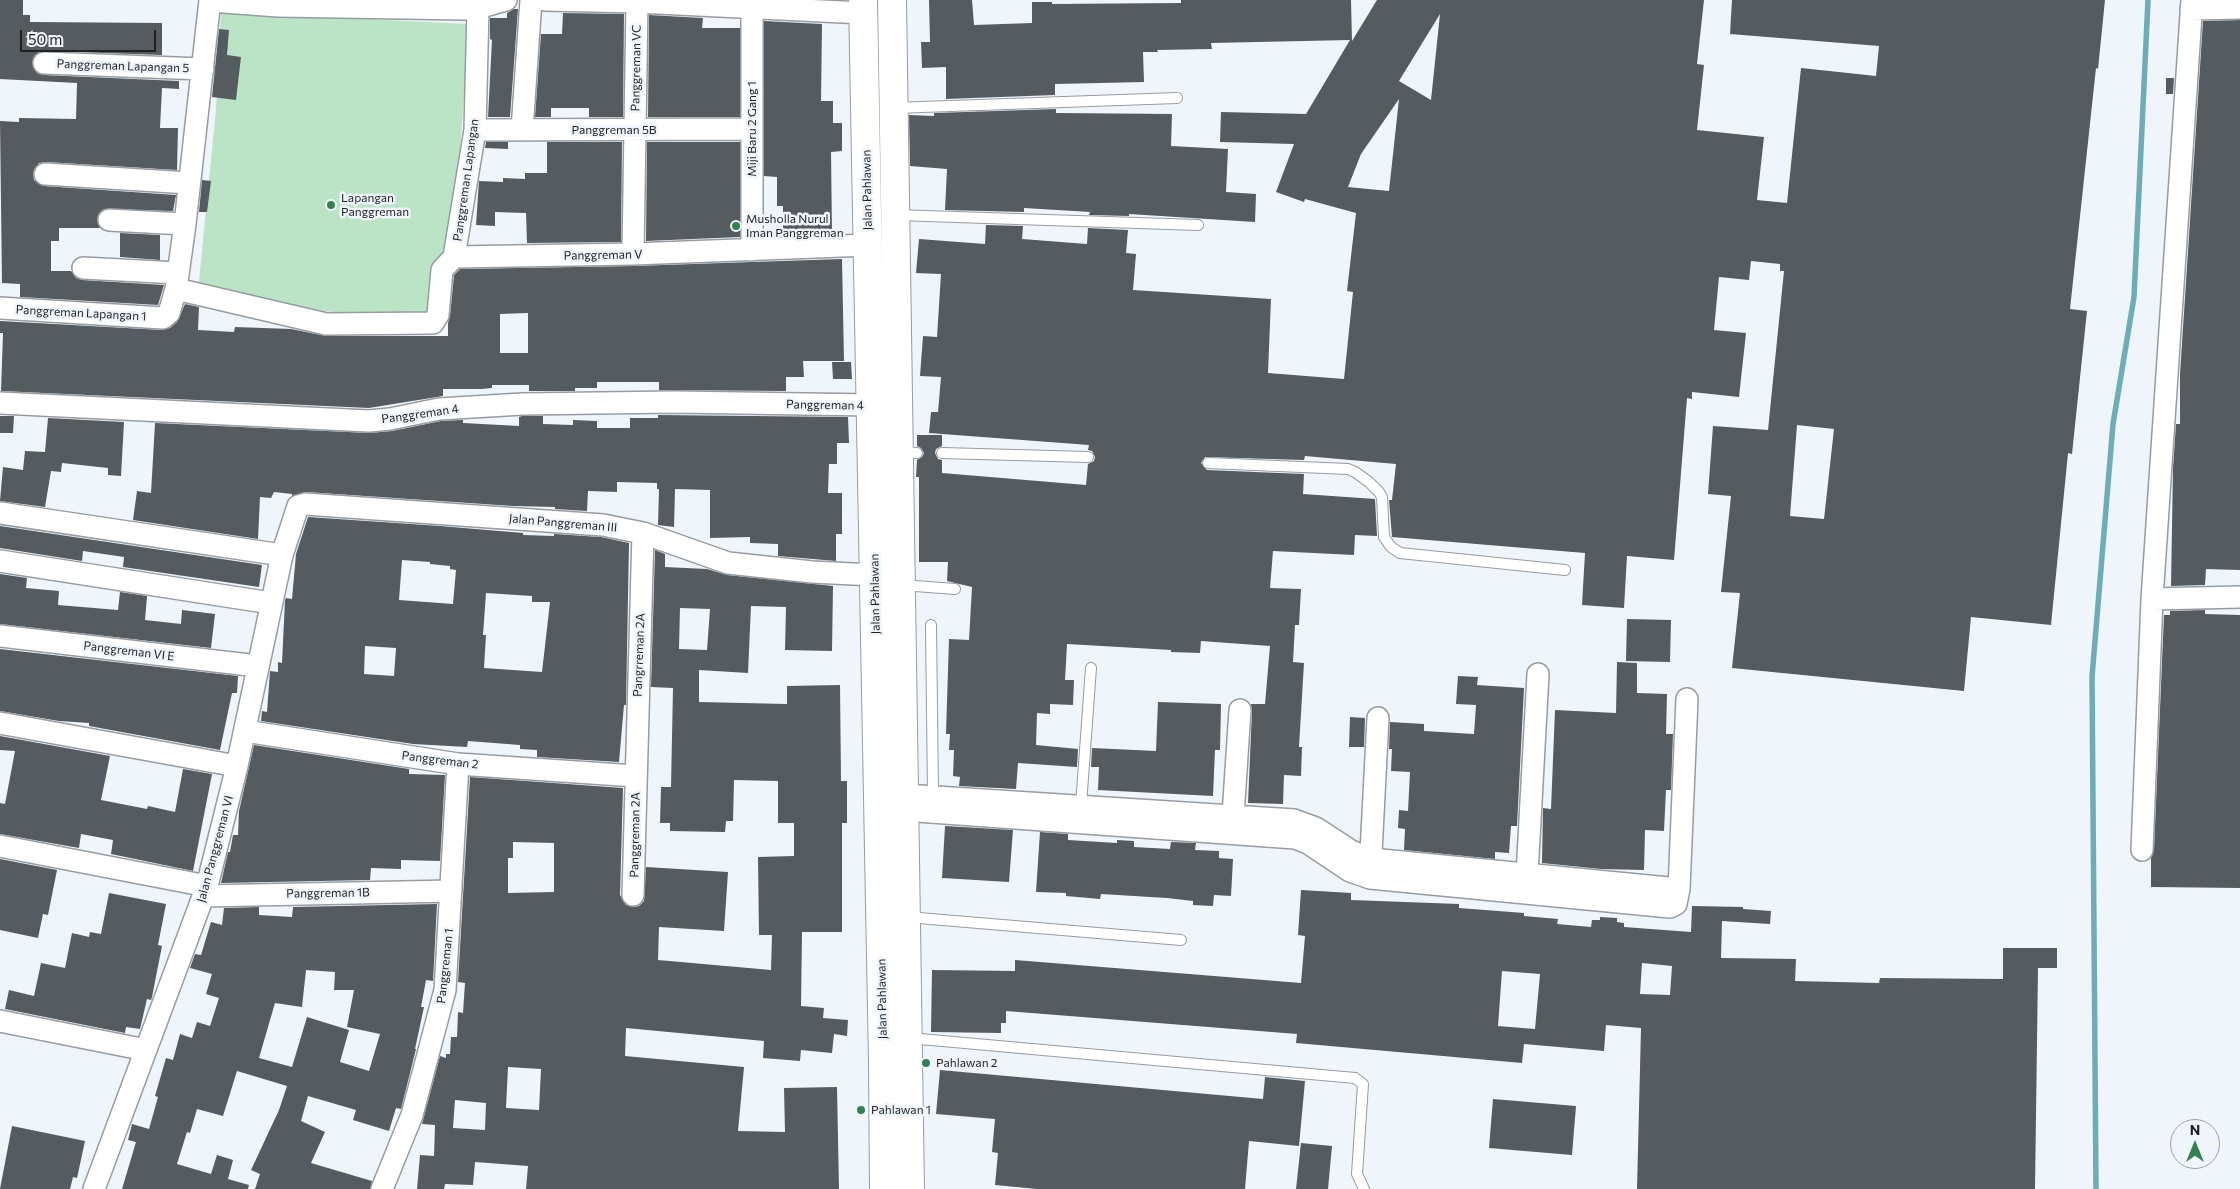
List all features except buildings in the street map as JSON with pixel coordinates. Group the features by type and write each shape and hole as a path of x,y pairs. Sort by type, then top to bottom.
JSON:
{"main road":[{"name":"Jalan Pahlawan","path":"884,1189 900,1055 906,917 891,801 908,452 895,215 892,0"},
{"name":"Jalan Pahlawan","path":"863,6 874,575 891,801 900,1055 910,1189"},
{"path":"872,451 908,452"}],"street":[{"path":"177,281 210,0 278,3 377,3 478,8 506,0"},
{"path":"522,130 531,0"},
{"path":"545,0 637,2 752,8 863,6"},
{"name":"Panggreman VC","path":"632,254 637,2"},
{"path":"2142,850 2152,599 2192,5 2240,8"},
{"name":"Panggreman Lapangan","path":"83,268 177,281 326,324 433,323 438,315 442,270 454,257 475,130 478,8"},
{"name":"Miji Baru 2 Gang 1","path":"752,8 752,250"},
{"name":"Panggreman Lapangan 5","path":"44,63 203,69"},
{"name":"Panggreman 5B","path":"475,130 752,129"},
{"path":"45,174 189,183"},
{"path":"109,220 185,224"},
{"name":"Panggreman V","path":"454,257 632,254 868,245"},
{"name":"Panggreman Lapangan 1","path":"0,308 163,318 169,313 177,281"},
{"name":"Panggreman 4","path":"0,403 369,421 390,419 439,409 522,404 675,402 871,405"},
{"name":"Jalan Panggreman III","path":"282,556 296,509 298,506 305,504 602,525 643,533 728,563 812,572 874,575"},
{"path":"0,513 282,556"},
{"name":"Pangrreman 2A","path":"636,776 643,533"},
{"name":"Jalan Panggreman VI","path":"94,1189 205,891 237,766 282,556"},
{"path":"0,561 271,603"},
{"path":"2152,599 2240,597"},
{"name":"Panggreman VI E","path":"0,636 258,666"},
{"path":"1527,874 1538,674"},
{"path":"891,801 933,795 1294,820 1306,824 1351,851 1370,868 1670,907 1676,904 1679,889 1687,699"},
{"path":"1233,816 1240,710"},
{"path":"1370,868 1378,718"},
{"path":"0,724 237,766"},
{"name":"Panggreman 2","path":"245,731 458,764 636,776"},
{"name":"Panggreman 1","path":"382,1189 412,1115 438,1024 445,990 458,764"},
{"name":"Panggreman 2A","path":"633,895 636,776"},
{"path":"891,801 1295,838 1308,843 1350,871 1370,868 1527,874 1679,889"},
{"name":"Panggreman 1B","path":"0,846 205,891 451,891"},
{"path":"0,1021 146,1050"}],"lane":[{"path":"893,108 1177,98"},
{"path":"895,215 1198,225"},
{"path":"942,453 1088,457"},
{"path":"1208,463 1348,469 1369,482 1379,492 1382,497 1384,537 1390,547 1400,553 1565,570"},
{"path":"901,585 956,588"},
{"path":"931,625 933,795"},
{"path":"1081,805 1091,668"},
{"path":"906,917 1181,940"},
{"path":"900,1055 1355,1078 1363,1084 1357,1174 1364,1189"}],"green space":[{"name":"Lapangan Panggreman","path":"221,12 469,24 448,321 197,301 216,109"}],"waterway":[{"path":"2096,1189 2092,677 2113,424 2134,297 2148,0"}],"place":[{"name":"Lapangan Panggreman","path":"331,205"},
{"name":"Musholla Nurul Iman Panggreman","path":"736,226"},
{"name":"Pahlawan 2","path":"926,1063"},
{"name":"Pahlawan 1","path":"861,1110"}]}
